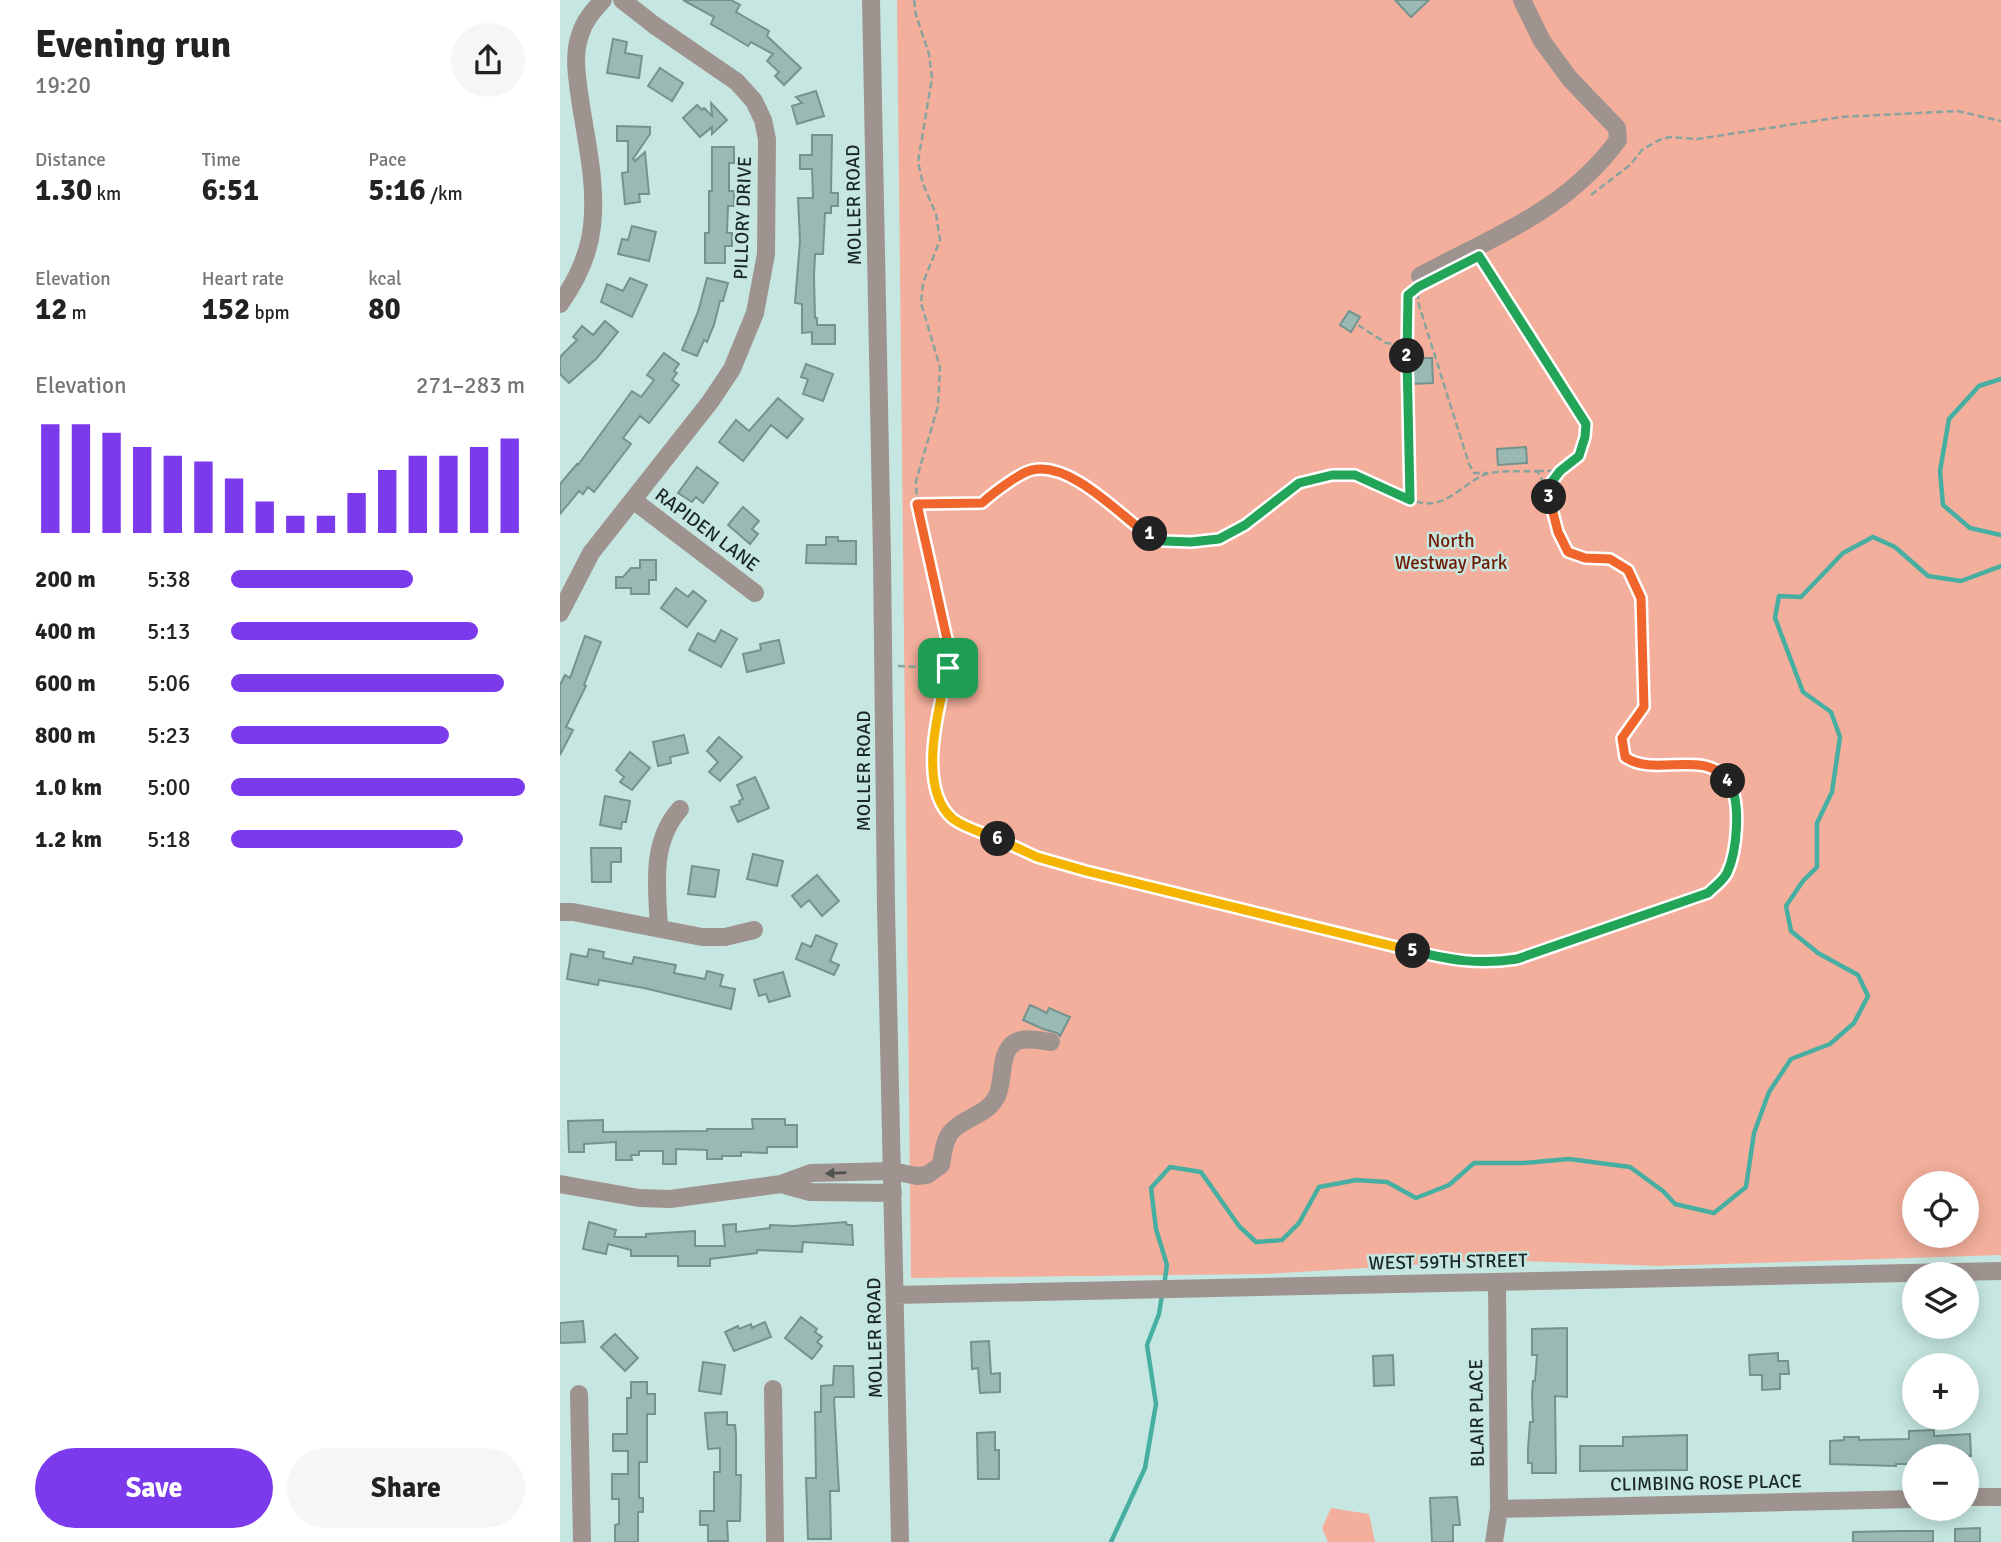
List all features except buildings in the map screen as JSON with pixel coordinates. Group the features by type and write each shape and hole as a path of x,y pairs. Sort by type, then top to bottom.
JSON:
{"street":[{"path":"560,304 582,266 592,226 592,186 576,57 582,29 603,0"},
{"name":"PILLORY DRIVE","path":"560,613 591,553 718,392 746,339 759,300 766,254 767,146 761,113 742,86 622,0"},
{"name":"MOLLER ROAD","path":"871,0 900,1542"},
{"path":"1420,276 1536,216 1592,172 1618,140 1617,128 1570,79 1542,41 1522,0"},
{"name":"RAPIDEN LANE","path":"633,500 755,593"},
{"path":"659,928 658,856 667,828 680,809"},
{"path":"560,912 573,912 705,937 731,936 754,930"},
{"path":"560,1184 639,1198 670,1199 781,1184 811,1173 892,1171 917,1176 927,1175 941,1165 952,1130 989,1108 998,1096 1007,1051 1013,1043 1023,1039 1051,1042"},
{"path":"781,1184 810,1192 893,1193"},
{"name":"WEST 59TH STREET","path":"895,1295 2001,1271"},
{"name":"BLAIR PLACE","path":"1494,1542 1499,1508 1497,1283"},
{"path":"773,1389 775,1542"},
{"path":"579,1394 582,1542"},
{"path":"1979,1497 2001,1497"},
{"name":"CLIMBING ROSE PLACE","path":"1499,1508 1902,1499"}],"path":[{"path":"914,0 929,54 932,78 918,162 923,184 936,214 940,240 923,283 921,303 940,368 938,406 916,481 917,504 947,639 948,668 933,730 933,763 939,801 954,819 1037,857 1086,871 1460,962 1493,963 1517,959 1708,893 1726,876 1734,856 1737,803 1731,786 1722,772 1706,765 1636,764 1625,757 1622,738 1644,707 1641,598 1628,570 1610,559 1585,558 1568,552 1558,532 1547,488 1537,471"},
{"path":"1586,198 1630,165 1642,150 1670,137 1697,139 1841,117 1957,111 2001,121"},
{"path":"1479,256 1586,424 1579,456 1560,471 1547,488"},
{"path":"1410,500 1408,295 1418,287 1418,302 1474,473 1560,471"},
{"path":"1358,325 1386,343 1407,345"},
{"path":"917,504 982,503 1029,470 1050,469 1076,479 1139,528 1164,541 1191,542 1219,539 1245,525 1299,483 1332,475 1355,475 1410,500 1427,503 1448,499 1477,478 1491,473"},
{"path":"884,666 948,668"}],"green space":[{"name":"North Westway Park","path":"897,0 2001,0 2001,1255 1661,1266 1494,1260 1266,1274 911,1278"},
{"path":"1331,1508 1369,1514 1375,1542 1328,1542 1322,1528"}],"waterway":[{"path":"2001,379 1979,386 1949,419 1940,471 1943,505 1970,528 2001,535"},
{"path":"1164,1286 1167,1265 1156,1229 1151,1188 1170,1167 1201,1172 1239,1226 1256,1242 1282,1240 1299,1223 1319,1187 1356,1180 1387,1182 1416,1198 1449,1185 1474,1163 1569,1159 1630,1167 1663,1191 1675,1204 1714,1213 1746,1187 1754,1133 1769,1092 1791,1059 1830,1044 1854,1023 1868,996 1858,975 1818,953 1791,931 1786,906 1803,881 1817,867 1817,823 1832,792 1840,737 1831,712 1803,692 1775,618 1779,596 1801,597 1843,553 1873,537 1895,547 1928,576 1961,581 2001,566"},
{"path":"1111,1542 1145,1468 1156,1404 1147,1345 1159,1314 1162,1295"}],"route":[{"path":"1479,256 1586,424 1579,456 1560,471 1547,488 1558,532 1568,552 1585,558 1610,559 1628,570 1641,598 1644,707 1636,722 1622,738 1625,757 1636,764 1706,765 1722,772 1737,803 1734,856 1726,876 1708,893 1517,959 1493,963 1460,962 1086,871 1037,857 954,819 939,801 933,763 933,730 948,668 947,639 917,504 982,503 1029,470 1050,469 1076,479 1139,528 1164,541 1191,542 1219,539 1245,525 1299,483 1332,475 1355,475 1410,500 1408,295 1418,287 1479,256"}]}
